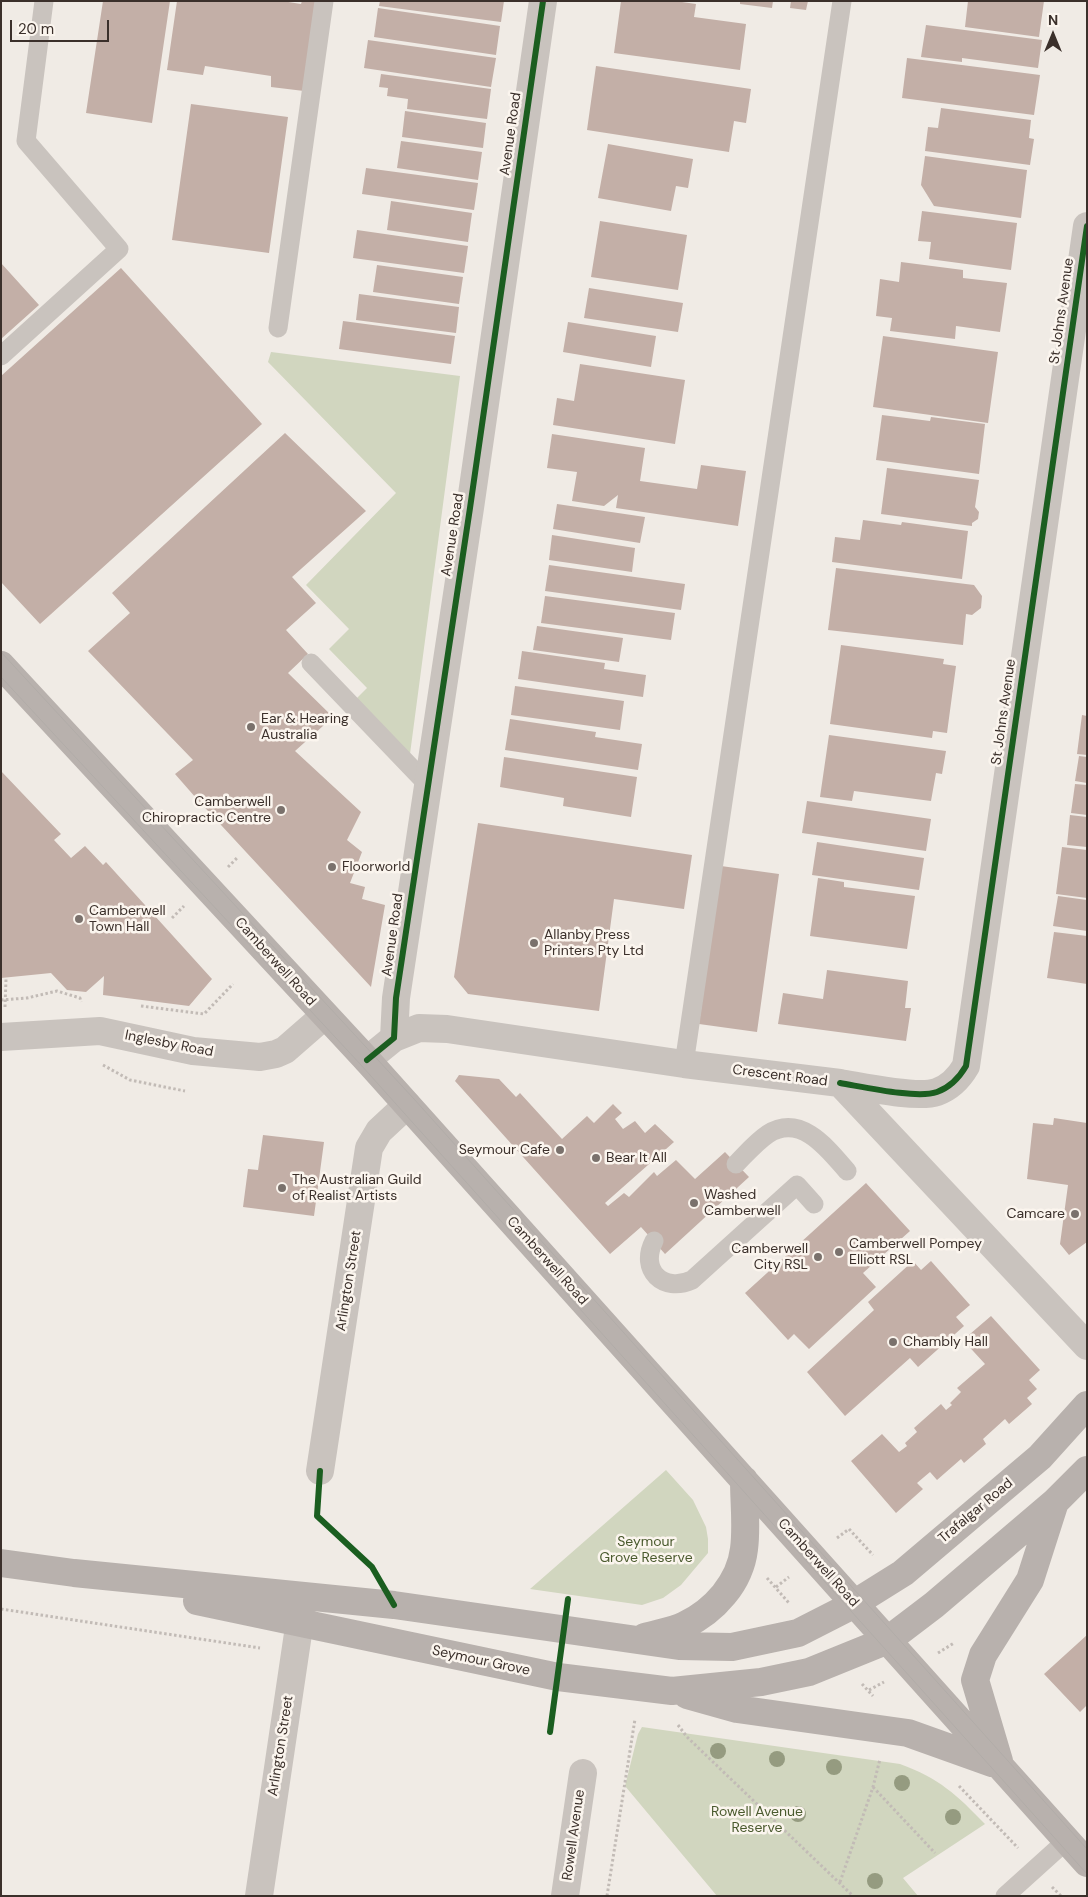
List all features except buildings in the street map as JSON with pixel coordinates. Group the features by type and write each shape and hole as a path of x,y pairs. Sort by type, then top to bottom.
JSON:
{"main road":[{"name":"Camberwell Road","path":"1,665 324,1016 367,1060 1087,1863"},
{"name":"Trafalgar Road","path":"854,1603 903,1573 1040,1457 1087,1405"},
{"path":"888,1640 934,1605 1055,1502 1087,1470"},
{"path":"636,1640 684,1626 709,1611 725,1594 734,1578 744,1549 744,1480"},
{"path":"1000,1767 975,1680 983,1655 1030,1580 1055,1502"},
{"name":"Seymour Grove","path":"1,1562 74,1573 394,1605 679,1646 732,1647 798,1633 854,1603"},
{"name":"Seymour Grove","path":"74,1573 558,1677 672,1690 761,1682 809,1672 888,1640"},
{"path":"672,1690 737,1709 908,1732 979,1756 1000,1767"}],"street":[{"name":"Avenue Road","path":"394,1038 396,998 470,508 543,1"},
{"name":"St Johns Avenue","path":"840,1083 921,1094 937,1092 960,1076 966,1066 1087,226"},
{"name":"Inglesby Road","path":"1,1037 100,1030 193,1051 260,1057 285,1050 324,1016"},
{"name":"Crescent Road","path":"394,1038 415,1029 447,1029 684,1064 840,1083 1087,1346"},
{"path":"367,1060 394,1038"},
{"name":"Arlington Street","path":"320,1471 369,1148 379,1131 407,1105"},
{"name":"Arlington Street","path":"259,1896 304,1596"},
{"name":"Rowell Avenue","path":"565,1896 583,1774"}],"lane":[{"path":"1,356 118,249 26,141 44,1"},
{"path":"278,328 324,1"},
{"path":"684,1064 842,1"},
{"path":"311,663 427,784"},
{"path":"736,1164 766,1135 775,1130 789,1128 806,1131 818,1138 848,1171"},
{"path":"654,1241 649,1250 648,1262 651,1269 666,1282 682,1285 692,1280 797,1185 814,1204"},
{"path":"1005,1896 1066,1840"}],"path":[{"path":"137,1005 204,1014 233,984"},
{"path":"80,998 90,999"},
{"path":"606,1896 635,1719"},
{"path":"678,1725 687,1737 853,1896"},
{"path":"958,1784 1061,1896"},
{"path":"873,1786 935,1852"}],"green space":[{"path":"271,352 460,376 408,769 347,708 367,688 329,649 349,629 306,585 396,493 268,362"},
{"name":"Seymour Grove Reserve","path":"666,1470 693,1500 706,1527 708,1539 708,1553 681,1585 663,1598 642,1605 530,1589"},
{"name":"Rowell Avenue Reserve","path":"642,1727 900,1764 926,1775 947,1788 985,1824 903,1878 918,1896 717,1896 625,1786 638,1734"}],"tram line":[{"path":"1,652 414,1099 1087,1849"},
{"path":"1,677 361,1065 1087,1874"}],"cycle path":[{"path":"367,1060 394,1038 396,998 470,508 543,1"},
{"path":"840,1083 890,1092 928,1094 942,1090 950,1085 966,1066 1087,226"},
{"path":"320,1471 317,1516 372,1567 394,1605"},
{"path":"550,1732 568,1599"}],"place":[{"name":"Ear & Hearing Australia","path":"251,727"},
{"name":"Camberwell Chiropractic Centre","path":"281,810"},
{"name":"Floorworld","path":"332,867"},
{"name":"Camberwell Town Hall","path":"79,919"},
{"name":"Allanby Press Printers Pty Ltd","path":"534,943"},
{"name":"Seymour Cafe","path":"560,1150"},
{"name":"Bear It All","path":"596,1158"},
{"name":"The Australian Guild of Realist Artists","path":"282,1188"},
{"name":"Washed Camberwell","path":"694,1203"},
{"name":"Camcare","path":"1075,1214"},
{"name":"Camberwell Pompey Elliott RSL","path":"839,1252"},
{"name":"Camberwell City RSL","path":"818,1257"},
{"name":"Chambly Hall","path":"893,1342"}]}
